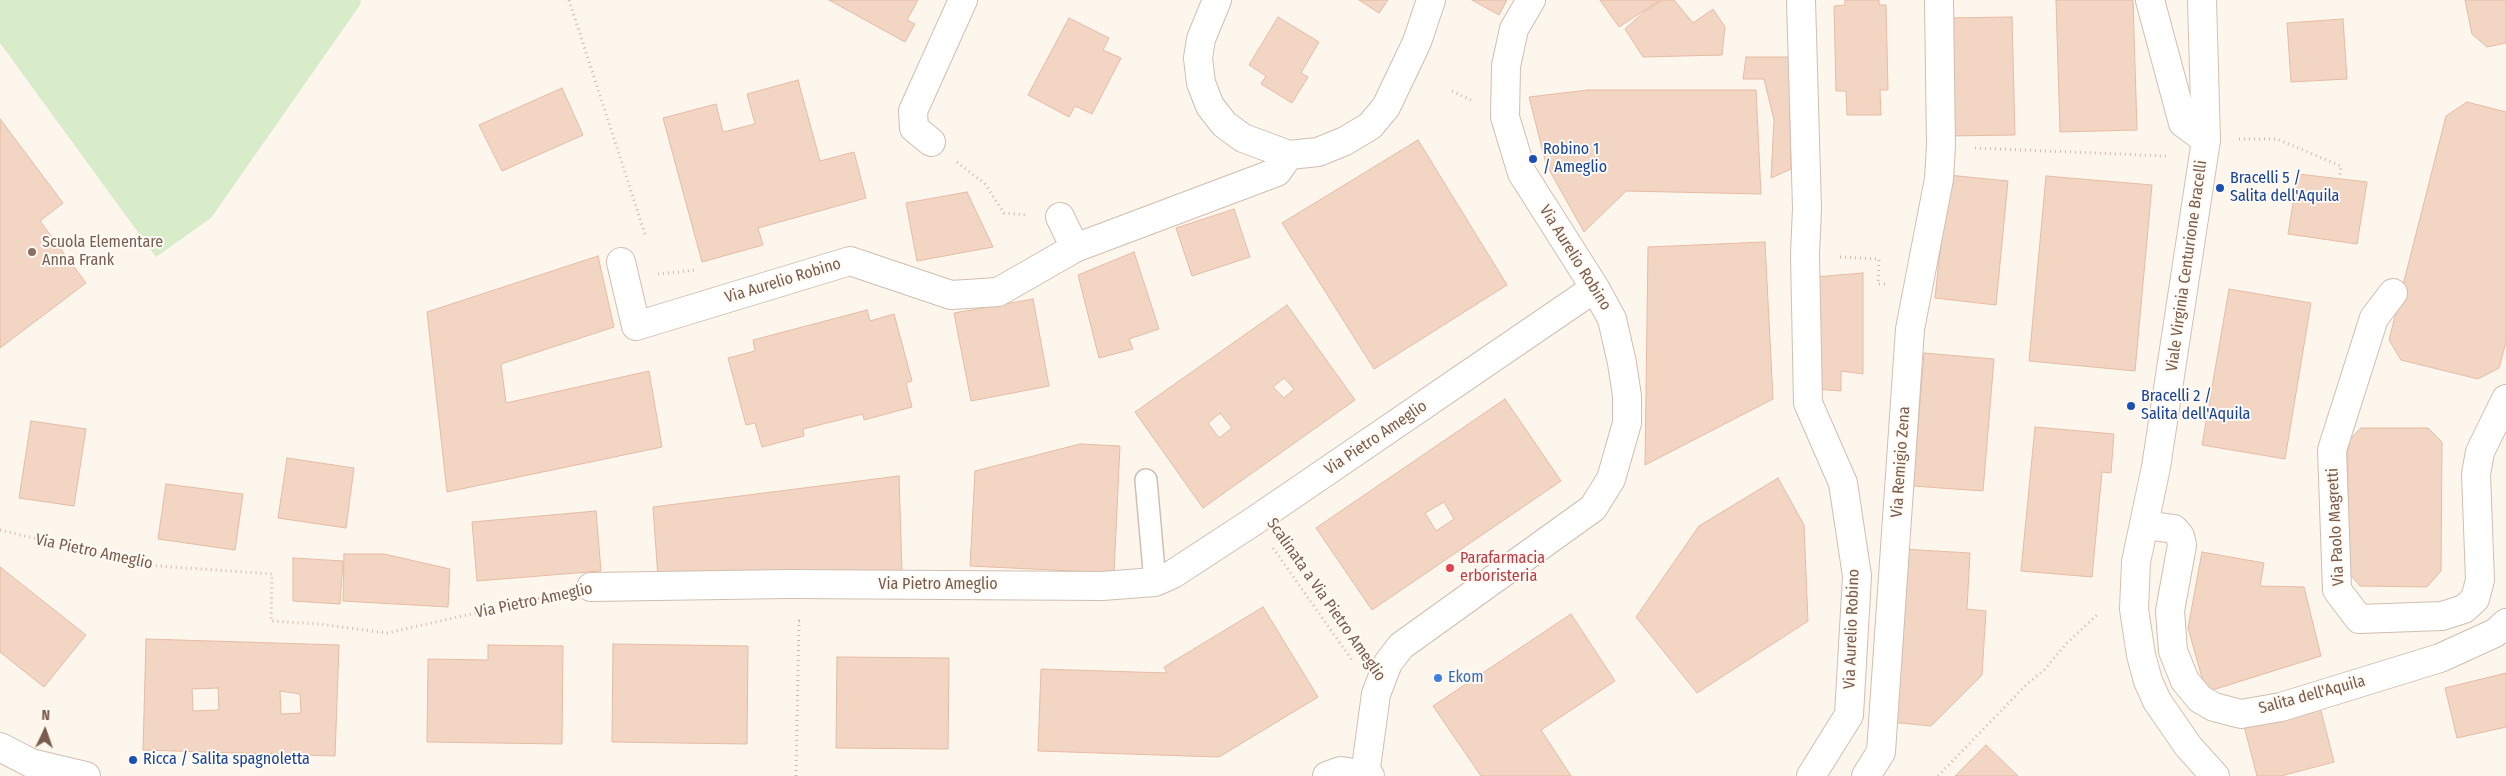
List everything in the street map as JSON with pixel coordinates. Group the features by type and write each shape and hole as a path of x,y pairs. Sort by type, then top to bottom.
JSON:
{"street":[{"path":"931,142 914,128 913,111 963,0"},
{"path":"1217,0 1201,39 1198,58 1201,83 1210,106 1224,124 1243,138 1289,156 1318,152 1345,141 1370,126 1386,107 1417,42 1431,0"},
{"name":"Via Aurelio Robino","path":"1368,775 1376,694 1388,663 1401,646 1593,508 1611,479 1626,423 1626,396 1622,363 1612,320 1595,288 1522,173 1505,117 1506,66 1514,29 1531,0"},
{"name":"Via Aurelio Robino","path":"1801,0 1807,208 1808,403 1843,483 1856,576 1849,715 1811,776"},
{"name":"Via Remigio Zena","path":"1866,776 1881,752 1910,329 1939,179 1942,146 1939,0"},
{"path":"2150,0 2182,123 2206,140"},
{"name":"Viale Virginia Centurione Bracelli","path":"2202,0 2206,140 2181,312 2145,525 2136,562 2134,609 2141,655 2148,681 2157,701 2183,738 2215,776"},
{"name":"Via Aurelio Robino","path":"621,262 636,326 850,261 951,295 998,292 1075,248 1277,172 1289,156"},
{"path":"1060,217 1075,248"},
{"name":"Via Pietro Ameglio","path":"591,587 789,584 1102,586 1155,582 1173,574 1254,521 1595,288"},
{"name":"Via Paolo Magretti","path":"2393,293 2374,318 2332,450 2337,590 2359,618 2442,616 2464,609 2475,599 2480,580 2476,474 2478,460 2480,452 2506,399"},
{"name":"Salita dell'Aquila","path":"2145,525 2174,530 2180,536 2182,545 2170,610 2173,651 2185,681 2200,698 2214,707 2241,714 2281,707 2440,658 2495,633 2506,623"},
{"path":"0,747 31,764 86,776"},
{"path":"1327,776 1341,772 1368,775"}],"lane":[{"path":"1146,480 1155,582"}],"path":[{"path":"569,0 649,246"},
{"path":"2277,139 2341,166 2340,175"},
{"path":"931,142 985,184 1004,213 1060,217"},
{"path":"1942,146 2166,156"},
{"path":"1806,255 1879,259 1878,284 1918,286"},
{"path":"655,264 658,274 698,270 708,303"},
{"name":"Scalinata a Via Pietro Ameglio","path":"1254,521 1376,694"},
{"name":"Via Pietro Ameglio","path":"0,530 145,565 272,574 271,621 319,624 388,633 591,587"},
{"path":"1938,776 2026,685 2044,670 2067,642 2104,608"},
{"path":"796,776 799,621 808,621"}],"green space":[{"path":"0,0 361,0 360,5 211,218 156,257 0,43"}],"building":[{"path":"829,0 918,0 907,20 915,24 905,42"},
{"path":"1359,0 1388,0 1379,13"},
{"path":"1472,0 1507,0 1499,15"},
{"path":"1600,0 1660,0 1619,27"},
{"path":"1662,0 1674,0 1693,23 1713,9 1725,27 1722,55 1643,57 1625,29 1644,12"},
{"path":"1845,0 1879,0 1879,5 1886,5 1888,90 1880,90 1881,115 1847,115 1846,91 1836,91 1834,6 1845,5"},
{"path":"2056,0 2133,0 2137,130 2060,132"},
{"path":"2465,0 2506,0 2506,43 2487,47 2472,34"},
{"path":"1278,17 1319,42 1301,73 1308,77 1292,103 1261,84 1266,76 1249,65"},
{"path":"2012,17 2015,135 1947,136 1945,18"},
{"path":"1069,18 1109,38 1103,50 1121,58 1092,114 1075,106 1069,117 1028,95"},
{"path":"2343,19 2347,79 2291,82 2287,23"},
{"path":"1746,57 1789,57 1791,169 1771,178 1774,120 1764,79 1743,79"},
{"path":"798,80 820,161 854,152 866,198 758,228 763,245 702,262 663,118 716,104 723,132 755,124 747,94"},
{"path":"562,88 583,135 502,171 479,125"},
{"path":"1588,90 1756,90 1761,194 1626,191 1584,232 1546,164 1529,97"},
{"path":"2467,102 2506,112 2506,342 2499,368 2478,379 2401,360 2389,340 2446,116"},
{"name":"Scuola Elementare Anna Frank","path":"0,119 63,203 40,221 86,283 0,348"},
{"path":"1418,140 1507,285 1374,369 1282,223"},
{"path":"2298,174 2367,182 2357,244 2288,234"},
{"path":"1948,175 2008,181 1996,305 1935,298"},
{"path":"2046,176 2152,185 2135,371 2029,361"},
{"path":"967,192 993,247 917,261 906,203"},
{"path":"1234,209 1250,257 1192,276 1176,228"},
{"path":"1765,242 1773,399 1645,465 1648,247"},
{"path":"1134,252 1159,329 1129,339 1133,349 1099,358 1078,275"},
{"path":"598,256 614,327 501,364 506,403 649,371 662,447 447,492 427,312"},
{"path":"1863,273 1863,374 1841,371 1841,391 1815,389 1815,277"},
{"path":"2229,289 2311,303 2285,459 2202,445"},
{"path":"1033,299 1049,386 971,401 954,313"},
{"path":"1287,305 1355,400 1203,508 1135,412","holes":["1284,378 1294,389 1284,398 1273,387","1220,413 1232,428 1219,438 1208,423"]},
{"path":"867,310 870,321 894,314 912,381 906,383 912,407 864,420 863,414 803,429 804,436 762,447 755,423 746,425 728,358 755,351 753,340"},
{"path":"1924,353 1994,359 1983,491 1913,486"},
{"path":"1505,399 1561,481 1372,610 1316,528","holes":["1444,502 1454,519 1436,531 1425,513"]},
{"path":"31,421 86,429 74,506 19,498"},
{"path":"2035,427 2114,434 2111,473 2102,472 2092,577 2021,571"},
{"path":"2361,428 2428,428 2442,442 2441,571 2427,587 2360,586 2347,571 2348,441"},
{"path":"1080,444 1120,446 1114,573 970,566 975,471"},
{"path":"287,458 354,468 346,528 278,518"},
{"path":"899,476 902,571 658,578 653,507"},
{"path":"1778,478 1804,525 1808,621 1697,693 1636,617 1699,526"},
{"path":"166,484 243,494 235,550 158,539"},
{"path":"596,511 601,571 477,581 472,522"},
{"path":"1902,549 1970,553 1967,609 1986,611 1982,675 1931,726 1890,722"},
{"path":"2202,552 2264,563 2260,586 2304,587 2321,656 2206,692 2188,628"},
{"path":"344,554 384,554 450,569 448,607 343,601"},
{"path":"293,558 343,561 340,604 293,601"},
{"path":"0,567 86,635 44,687 0,652"},
{"path":"1263,607 1318,697 1219,757 1038,751 1041,669 1167,673 1164,667"},
{"path":"1571,614 1615,681 1541,730 1571,776 1481,776 1433,706"},
{"path":"146,639 339,645 335,756 143,750","holes":["218,688 219,710 193,711 192,689","280,691 300,694 301,713 281,714"]},
{"path":"613,644 748,646 747,744 612,742"},
{"path":"488,645 563,646 562,744 427,742 428,659 488,660"},
{"path":"837,657 949,658 948,749 836,748"},
{"path":"2506,673 2506,727 2457,738 2445,688"},
{"path":"2320,707 2334,762 2281,776 2257,776 2244,726"},
{"path":"1986,745 2018,776 1955,776"}],"place":[{"name":"Robino 1 / Ameglio","path":"1533,159"},
{"name":"Bracelli 5 / Salita dell'Aquila","path":"2220,188"},
{"name":"Scuola Elementare Anna Frank","path":"32,252"},
{"name":"Bracelli 2 / Salita dell'Aquila","path":"2131,406"},
{"name":"Parafarmacia erboristeria","path":"1450,568"},
{"name":"Ekom","path":"1438,678"},
{"name":"Ricca / Salita spagnoletta","path":"133,760"}]}
